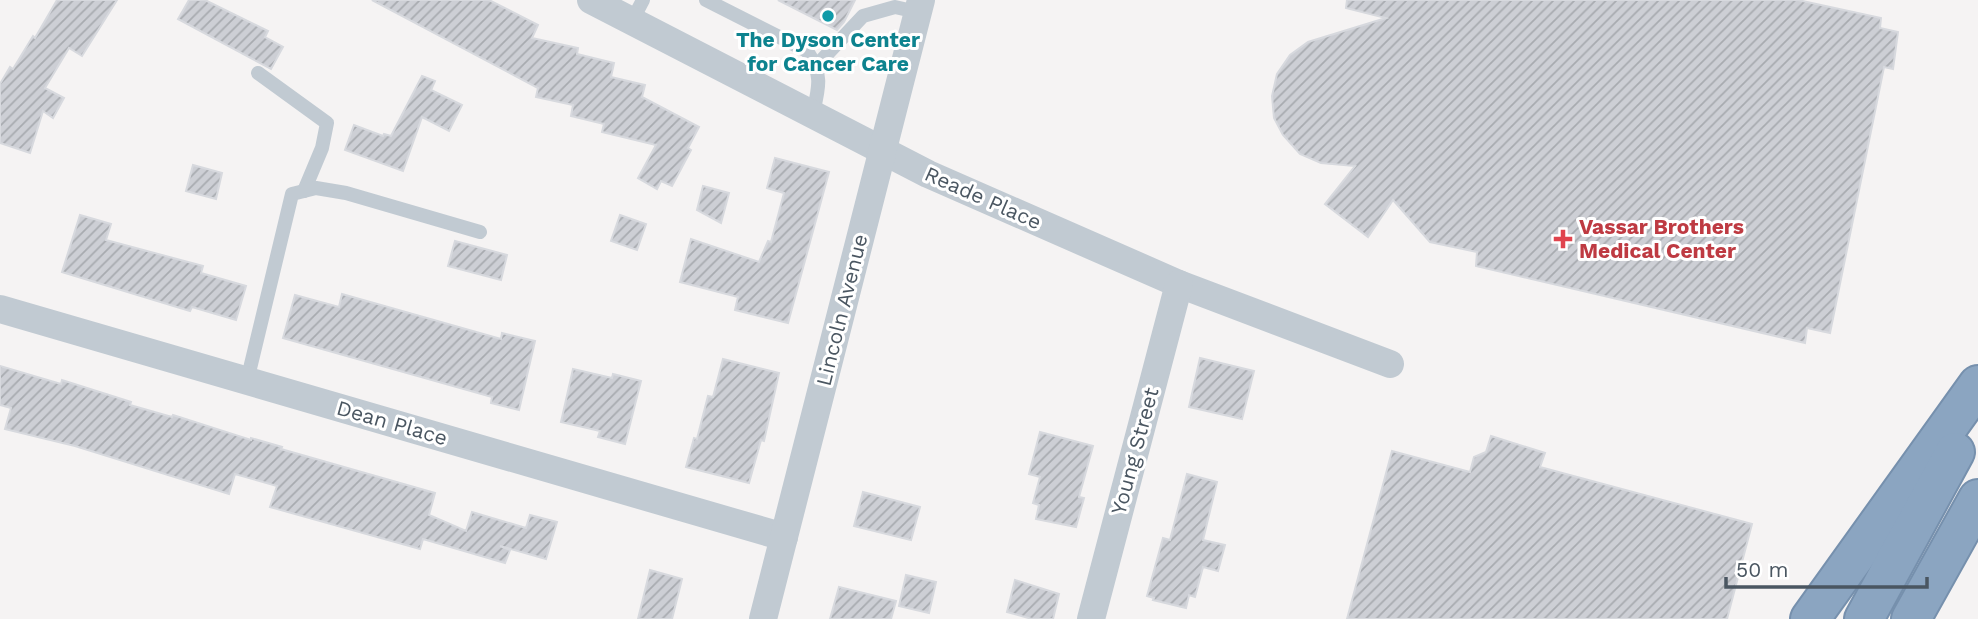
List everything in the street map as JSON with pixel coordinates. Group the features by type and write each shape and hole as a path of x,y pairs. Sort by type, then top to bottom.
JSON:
{"highway":[{"path":"1810,619 1978,386"},
{"path":"1864,619 1978,407"},
{"path":"1911,619 1978,499"},
{"path":"1941,619 1978,528"}],"street":[{"name":"Reade Place","path":"591,0 638,11 813,113 928,174 1179,284 1390,364"},
{"name":"Lincoln Avenue","path":"763,619 919,6"},
{"name":"Young Street","path":"1091,619 1179,284"},
{"name":"Dean Place","path":"0,309 784,537"}],"lane":[{"path":"706,0 807,51 817,65 819,88 813,113"},
{"path":"817,65 863,16 895,7 919,6"},
{"path":"258,73 327,123 322,148 304,191"},
{"path":"247,381 292,194 316,188 346,193 480,232"}],"building":[{"path":"57,0 117,0 82,56 69,48 45,88 64,98 53,118 43,111 30,153 0,143 0,84 10,67 13,69 33,36 35,38"},
{"path":"189,0 205,0 268,31 265,37 283,47 271,69 178,19"},
{"path":"372,0 489,0 538,25 532,38 578,48 577,54 614,63 611,77 645,85 642,97 699,127 688,148 691,150 672,186 661,181 657,189 638,178 656,145 602,132 604,124 571,116 573,105 536,97 538,88"},
{"name":"The Dyson Center for Cancer Care","path":"778,0 855,0 837,30"},
{"path":"1347,0 1798,0 1881,18 1880,28 1898,32 1893,69 1884,67 1830,333 1807,328 1805,343 1476,266 1477,252 1430,242 1393,200 1368,237 1325,204 1355,166 1321,163 1300,154 1283,135 1274,118 1272,96 1277,74 1290,55 1308,42 1386,18 1346,8"},
{"path":"422,76 435,81 431,90 462,105 449,131 422,117 403,171 345,150 354,125 383,136 391,136"},
{"path":"775,158 829,172 788,323 735,310 738,297 680,282 691,239 759,262 768,241 771,242 784,193 767,188"},
{"path":"193,165 222,173 216,199 186,191"},
{"path":"703,186 729,193 721,223 697,210"},
{"path":"80,215 111,224 106,240 203,266 201,273 246,286 236,320 192,307 190,311 62,272"},
{"path":"620,215 646,224 637,250 611,241"},
{"path":"455,241 507,255 501,280 448,266"},
{"path":"342,294 501,339 502,333 535,341 519,410 491,403 492,397 283,338 295,295 339,307"},
{"path":"1200,358 1254,371 1242,419 1189,407"},
{"path":"723,359 779,373 764,441 761,440 749,483 686,467 694,438 697,439 708,396 713,397"},
{"path":"0,366 61,384 62,380 131,402 130,405 172,417 173,415 435,493 429,515 466,531 472,512 526,528 530,515 557,522 546,559 500,546 510,550 505,563 423,539 420,549 270,507 277,486 235,474 229,494 75,446 5,429 11,408 0,405"},
{"path":"573,369 641,381 625,444 598,437 600,431 561,422"},
{"path":"1040,432 1093,446 1079,497 1084,498 1076,527 1036,519 1039,505 1033,503 1040,477 1029,474"},
{"path":"1491,436 1545,453 1540,467 1752,524 1727,619 1347,619 1392,451 1470,472 1474,457 1486,452"},
{"path":"1187,474 1217,482 1203,540 1225,545 1218,571 1203,567 1195,597 1189,595 1186,608 1147,596 1163,538 1170,540"},
{"path":"863,492 920,507 911,540 854,526"},
{"path":"650,570 682,579 672,619 638,619"},
{"path":"906,575 936,582 929,613 899,606"},
{"path":"1015,580 1059,594 1053,619 1032,619 1007,612"},
{"path":"839,587 896,601 891,619 830,619"}],"place":[{"name":"The Dyson Center for Cancer Care","path":"828,16"},
{"name":"Vassar Brothers Medical Center","path":"1563,239"}]}
